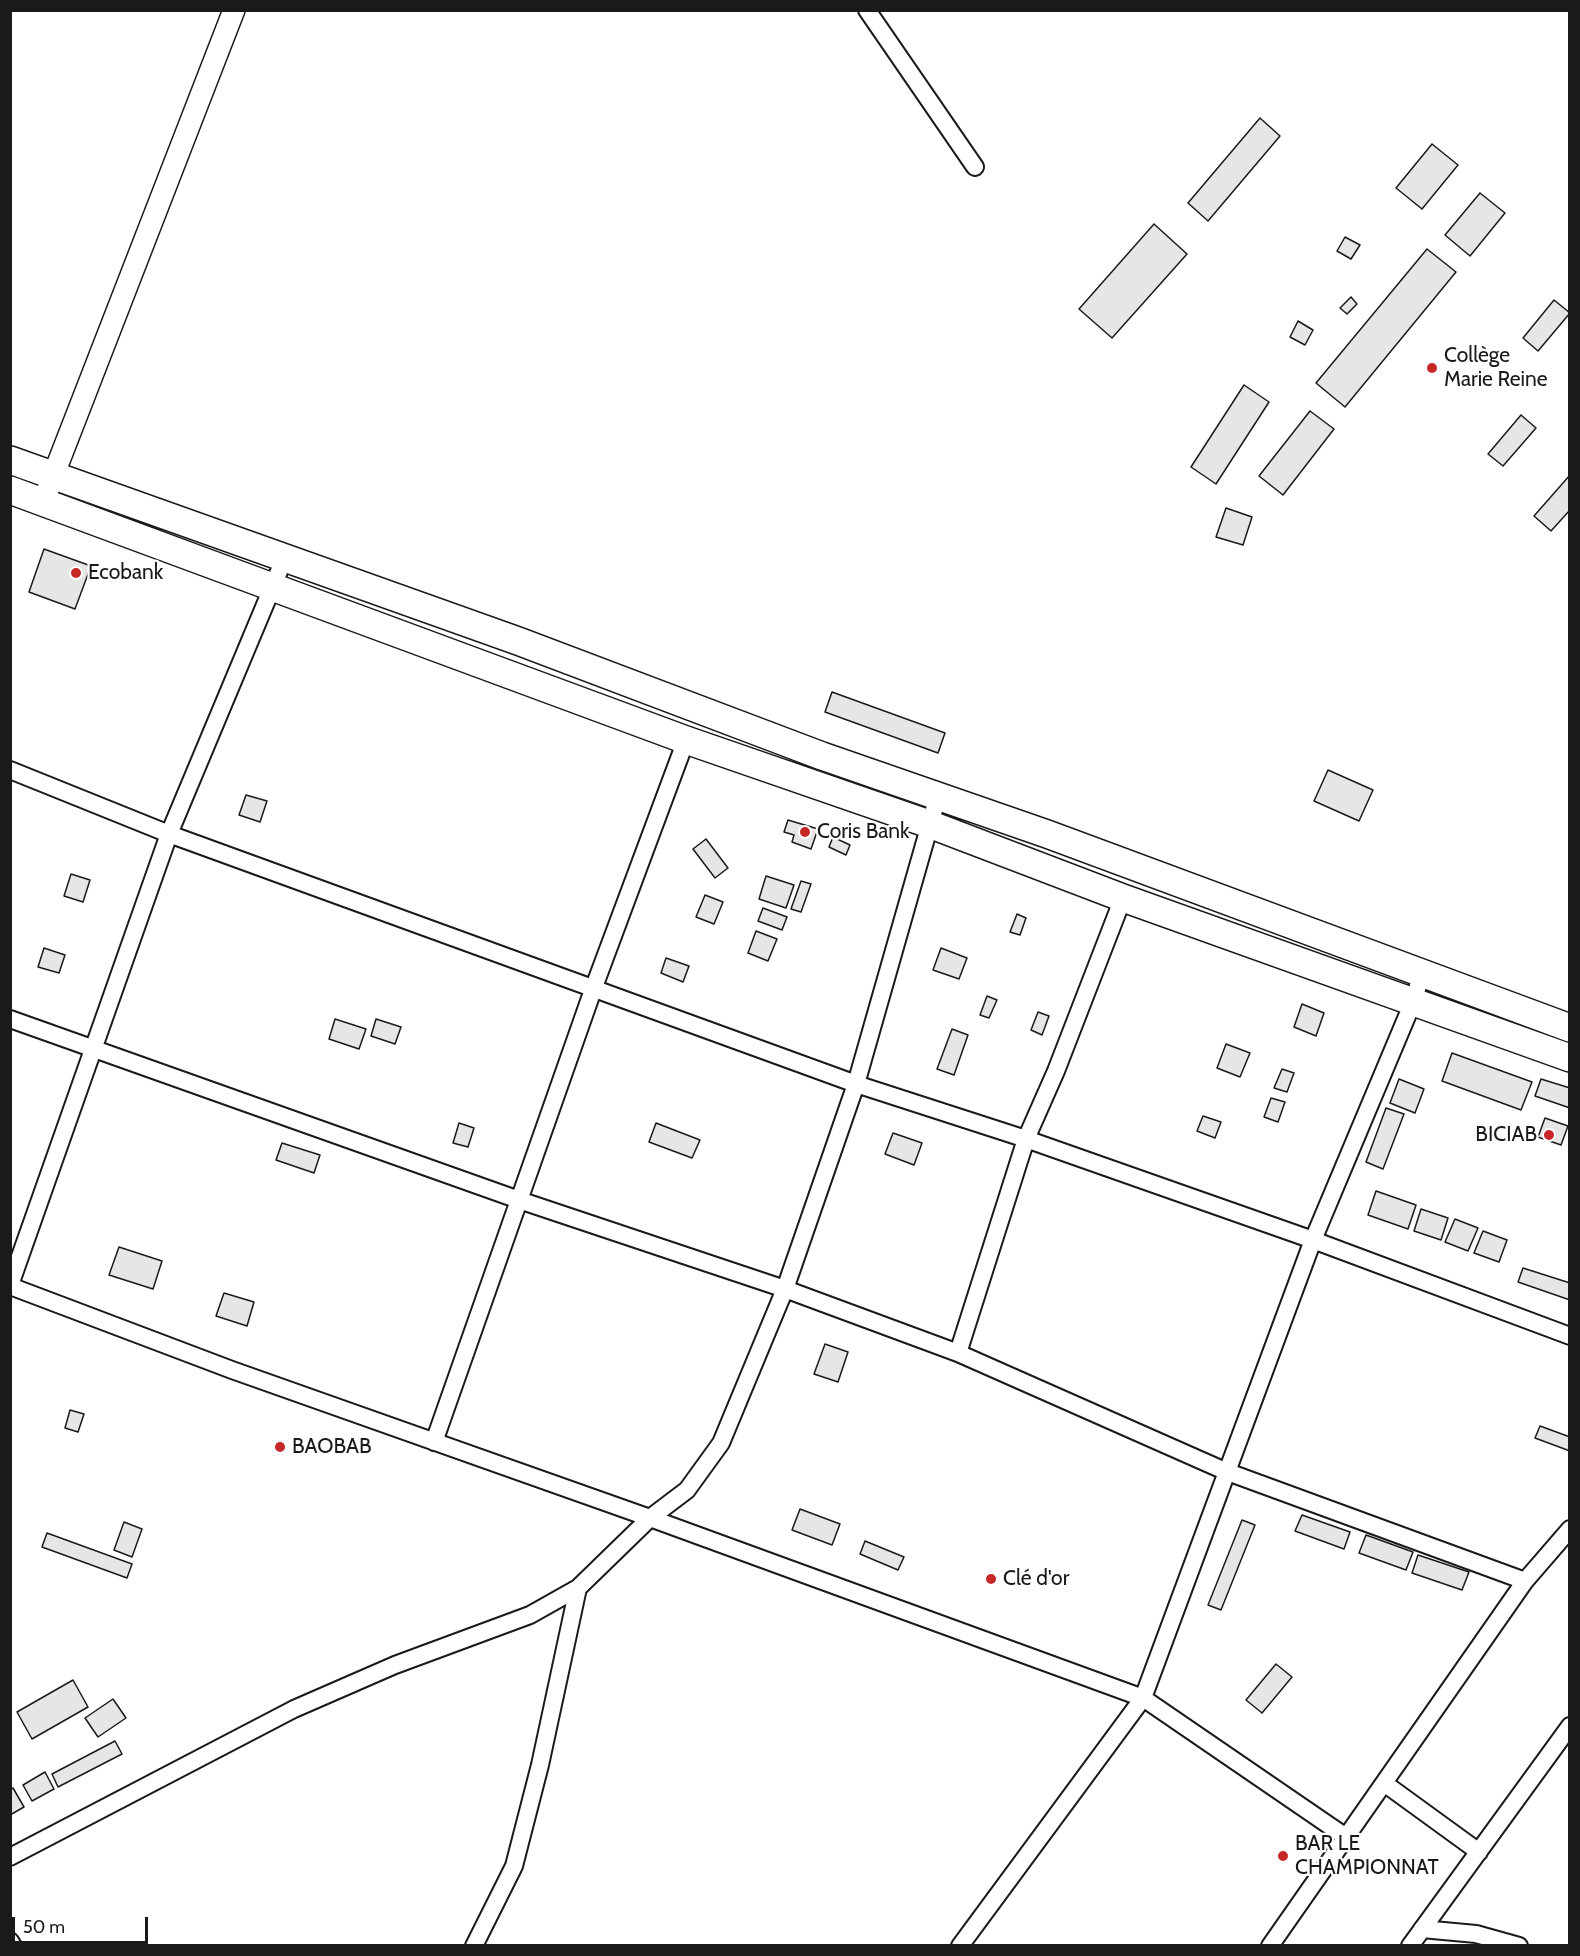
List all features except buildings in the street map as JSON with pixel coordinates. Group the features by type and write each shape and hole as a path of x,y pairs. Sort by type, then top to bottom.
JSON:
{"highway":[{"path":"10,460 285,557 822,756 938,796 1569,1028"},
{"path":"10,490 686,740 929,824 1123,898 1569,1058"}],"street":[{"path":"867,10 975,167"},
{"path":"43,502 229,13"},
{"path":"285,557 169,834 10,1285 434,1442 650,1518 1143,1698 1346,1837"},
{"path":"434,1442 594,987 686,740"},
{"path":"10,770 169,834 856,1084 1026,1139 1313,1240 1569,1336"},
{"path":"10,1857 294,1709 394,1665 530,1615 578,1588 650,1518 687,1490 721,1443 785,1289 856,1084 938,796"},
{"path":"958,1353 1026,1139 1056,1071 1123,898"},
{"path":"960,1946 1143,1698 1225,1471 1313,1240 1413,1002 1422,973"},
{"path":"10,1019 519,1200 785,1289 958,1353 1225,1471 1525,1581"},
{"path":"1270,1946 1525,1581 1569,1529"},
{"path":"474,1946 514,1866 540,1765 578,1588"},
{"path":"1410,1946 1569,1726"},
{"path":"1384,1783 1479,1852"},
{"path":"1422,1929 1476,1934 1519,1946"},
{"path":"10,1941 13,1946"}],"place":[{"name":"Collège Marie Reine","path":"1432,368"},
{"name":"Ecobank","path":"76,573"},
{"name":"Coris Bank","path":"805,832"},
{"name":"BICIAB","path":"1549,1135"},
{"name":"BAOBAB","path":"280,1447"},
{"name":"Clé d'or","path":"991,1579"},
{"name":"BAR LE CHAMPIONNAT","path":"1283,1856"}]}
